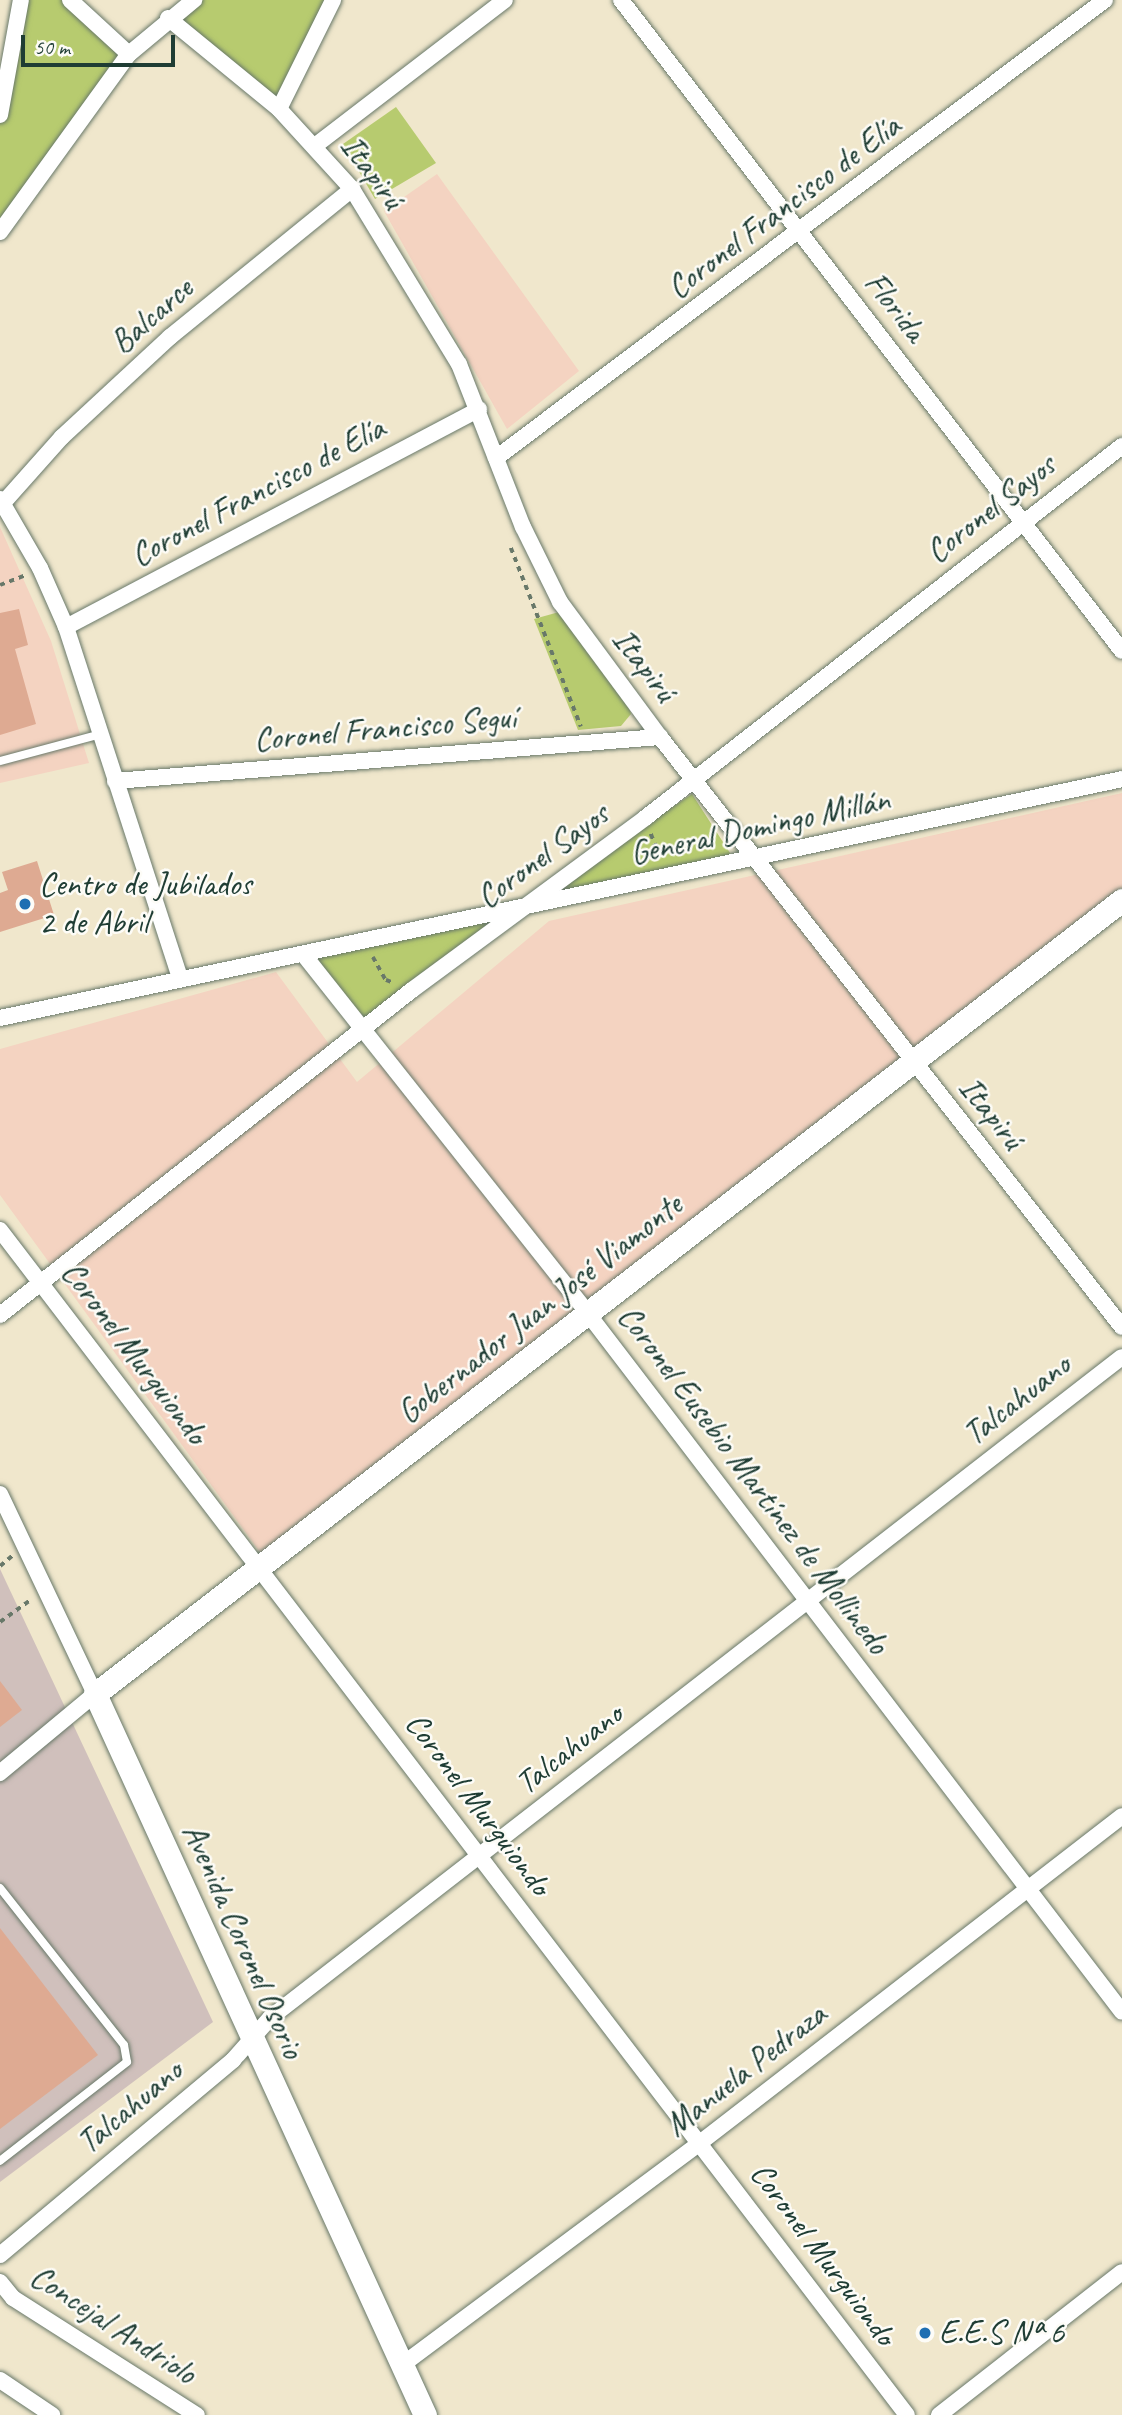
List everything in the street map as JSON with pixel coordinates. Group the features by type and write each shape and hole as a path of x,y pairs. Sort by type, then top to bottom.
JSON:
{"street":[{"path":"0,115 22,0"},
{"path":"70,0 129,54"},
{"path":"0,232 129,54 168,18 194,0"},
{"path":"279,109 333,0"},
{"path":"316,145 505,0"},
{"name":"Florida","path":"621,0 1122,651"},
{"name":"Coronel Francisco de Elía","path":"496,458 800,233 1105,0"},
{"name":"Itapirú","path":"168,18 279,109 316,145 352,189 427,306 479,409 537,559 560,602 660,737 1122,1327"},
{"name":"Balcarce","path":"2,500 62,438 170,337 352,189"},
{"name":"Coronel Francisco de Elía","path":"66,627 479,409"},
{"name":"Coronel Sayos","path":"0,1315 412,990 645,818 693,777 1122,446"},
{"path":"2,500 40,568 66,627 180,978"},
{"name":"Coronel Francisco Seguí","path":"115,781 660,737"},
{"name":"General Domingo Millán","path":"0,1018 1122,779"},
{"name":"Gobernador Juan José Viamonte","path":"0,1773 95,1694 590,1315 912,1061 1122,900"},
{"name":"Coronel Eusebio Martínez de Mollinedo","path":"304,955 590,1315 1122,2012"},
{"name":"Coronel Murguiondo","path":"0,1230 907,2415"},
{"name":"Talcahuano","path":"0,2255 251,2040 270,2018 481,1857 806,1600 1122,1357"},
{"name":"Avenida Coronel Osorio","path":"0,1494 95,1694 251,2040 425,2415"},
{"name":"Manuela Pedraza","path":"402,2365 701,2143 1122,1816"},
{"path":"939,2415 1122,2272"},
{"name":"Concejal Andriolo","path":"0,2282 13,2298 197,2415"},
{"path":"0,2380 52,2415"}],"lane":[{"path":"0,761 101,734"},
{"path":"0,1888 124,2045 127,2063 0,2161"}],"path":[{"path":"511,546 587,742"},
{"path":"0,585 40,568"},
{"path":"645,818 657,850 656,880"},
{"path":"365,942 386,979 412,990"},
{"path":"0,1622 45,1589"}],"shaded area":[{"path":"437,174 579,371 507,429 384,211"},
{"path":"0,527 51,641 89,763 0,783"},
{"path":"1122,793 1122,888 270,1566 0,1195 0,1049 276,972 357,1082 549,921"},
{"path":"0,1569 213,2022 0,2182"}],"green space":[{"path":"21,0 70,0 129,54 0,232 0,115"},
{"path":"194,0 333,0 279,109 168,18"},
{"path":"396,107 436,163 375,199 343,144"},
{"path":"559,612 628,704 631,714 621,726 578,730 534,619"},
{"path":"692,794 732,856 520,909"},
{"path":"520,909 363,1028 304,955"}],"building":[{"path":"19,609 28,645 15,649 36,724 0,735 0,613"},
{"name":"Centro de Jubilados 2 de Abril","path":"37,861 54,915 0,932 0,893 8,890 2,872"},
{"path":"0,1681 22,1710 0,1727"},
{"path":"0,1928 98,2055 0,2129"}],"place":[{"name":"Centro de Jubilados 2 de Abril","path":"25,904"},
{"name":"E.E.S Nª 6","path":"925,2333"}]}
